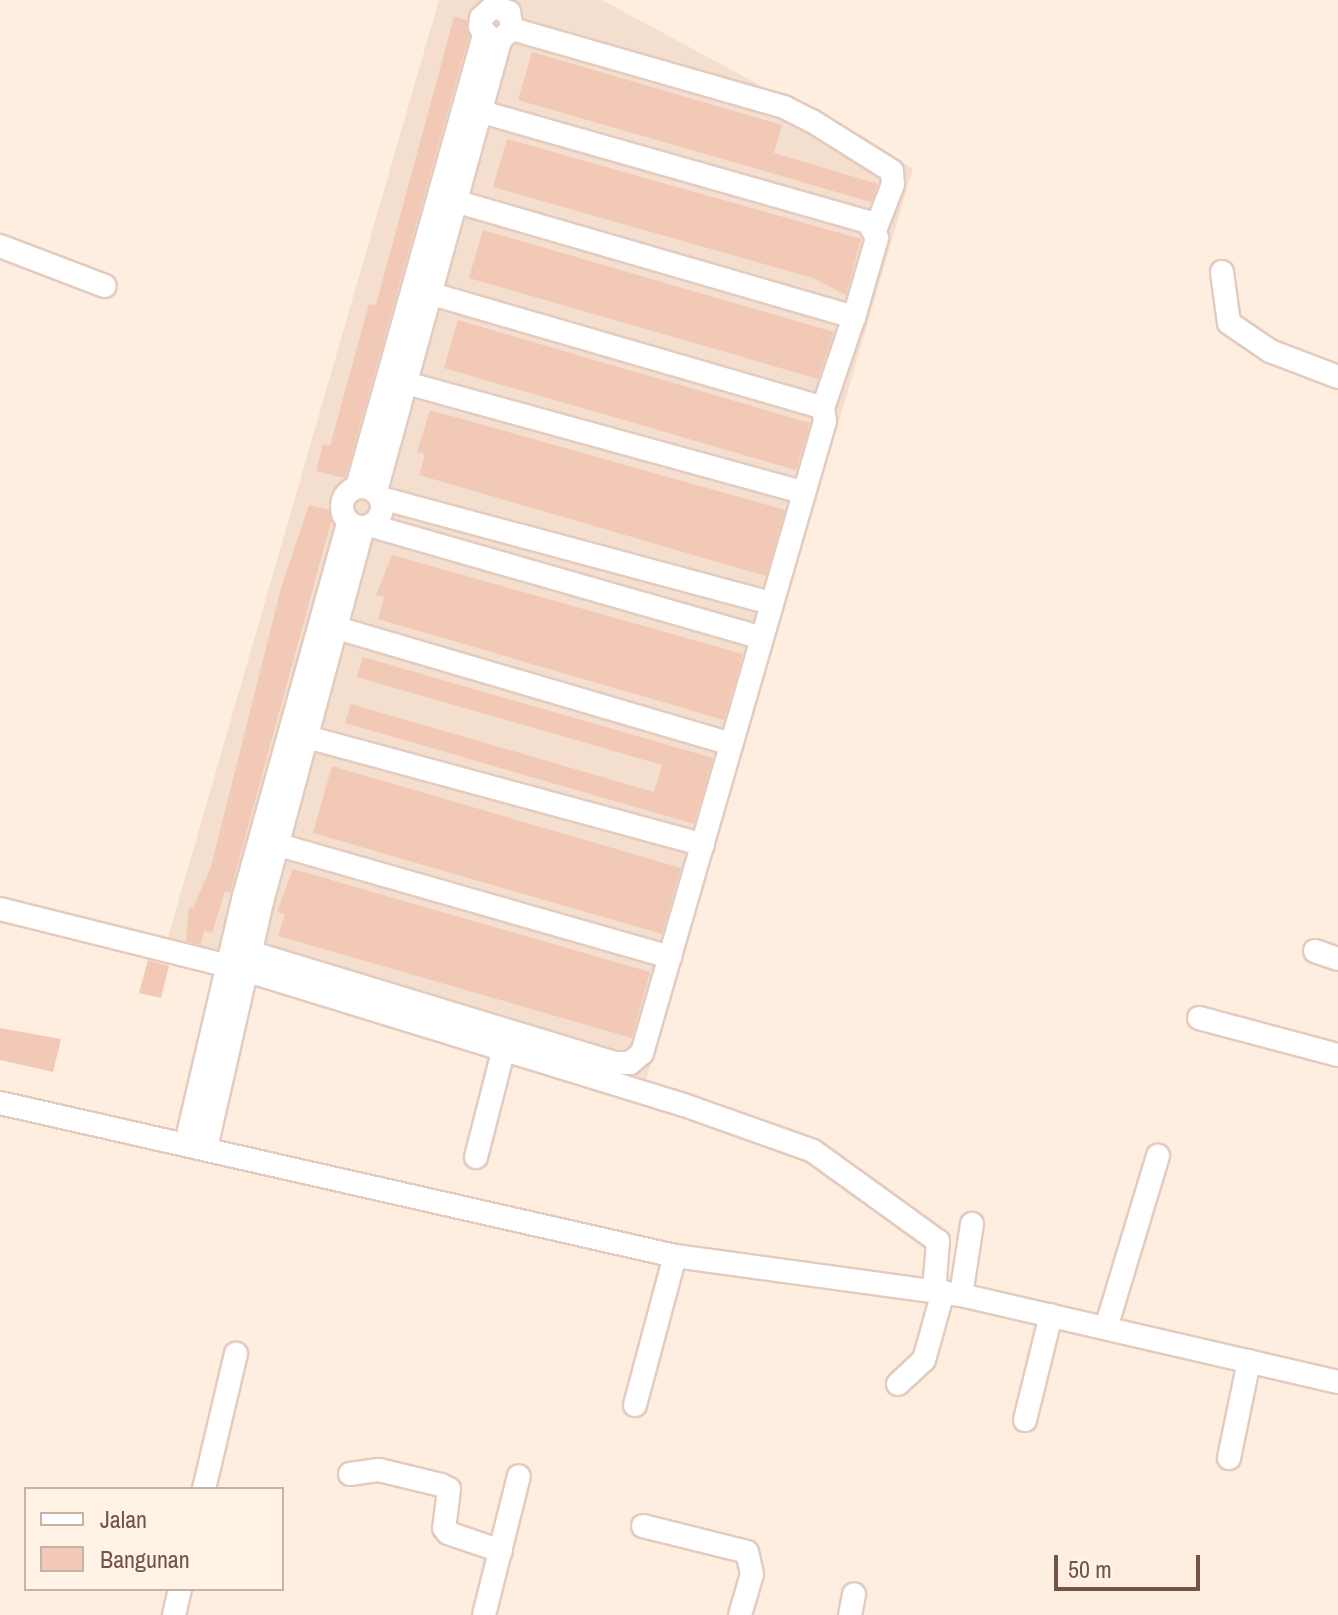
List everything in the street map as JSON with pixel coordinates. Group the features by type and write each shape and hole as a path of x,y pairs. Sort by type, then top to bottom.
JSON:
{"street":[{"path":"196,1145 297,734 361,526 382,513 371,492 421,291 499,34 513,20 503,4"},
{"path":"371,492 406,383 421,291 457,202 482,112 499,34"},
{"path":"499,34 784,107 892,171 893,184 876,228 854,317 823,408"},
{"path":"482,112 847,215 876,228"},
{"path":"457,202 854,317"},
{"path":"0,246 105,286"},
{"path":"1222,272 1236,328 1270,351 1338,377"},
{"path":"0,909 240,959 616,1063 630,1063 642,1053 827,413 823,408 421,291"},
{"path":"406,383 804,493"},
{"path":"760,637 361,526 340,506 349,490 371,492 770,603"},
{"path":"240,959 279,845 297,734 337,628 361,526"},
{"path":"563,581 570,549"},
{"path":"337,628 731,744"},
{"path":"297,734 703,845"},
{"path":"279,845 670,957"},
{"path":"1315,951 1338,959"},
{"path":"240,959 503,1052 684,1105 813,1151 938,1241 942,1250 946,1293"},
{"path":"1199,1018 1338,1055"},
{"path":"476,1157 503,1052"},
{"path":"0,1103 675,1256 946,1293 1338,1382"},
{"path":"1106,1328 1158,1156"},
{"path":"898,1384 924,1360 972,1224"},
{"path":"635,1405 675,1256"},
{"path":"1025,1420 1051,1315"},
{"path":"204,1487 236,1354"},
{"path":"1229,1458 1249,1361"},
{"path":"350,1474 379,1470 449,1489 444,1528 448,1533 501,1551"},
{"path":"484,1615 519,1476"},
{"path":"643,1526 747,1552 752,1574 740,1615"},
{"path":"174,1615 180,1591"}],"shaded area":[{"path":"439,0 602,0 913,168 644,1088 166,944"}],"building":[{"path":"454,17 467,20 469,36 345,478 316,471 323,444 330,446 369,304 376,305"},
{"path":"532,52 782,125 774,153 878,184 871,202 518,100"},
{"path":"507,139 861,239 846,295 813,278 493,187"},
{"path":"483,230 834,332 818,379 469,278"},
{"path":"458,320 810,423 796,470 444,368"},
{"path":"430,410 785,510 766,576 419,475 425,454 417,452"},
{"path":"309,505 334,511 230,893 225,891 212,933 204,931 201,945 186,941 189,907 193,908 211,867 281,588"},
{"path":"392,555 743,654 724,720 378,619 384,597 376,595"},
{"path":"363,657 713,758 694,824 345,723 351,704 654,792 662,765 357,677"},
{"path":"332,766 681,868 662,934 313,833"},
{"path":"293,869 650,972 632,1038 278,936 285,914 277,912"},
{"path":"148,960 169,966 161,998 139,993"},
{"path":"0,1028 61,1039 53,1072 0,1060"}]}
